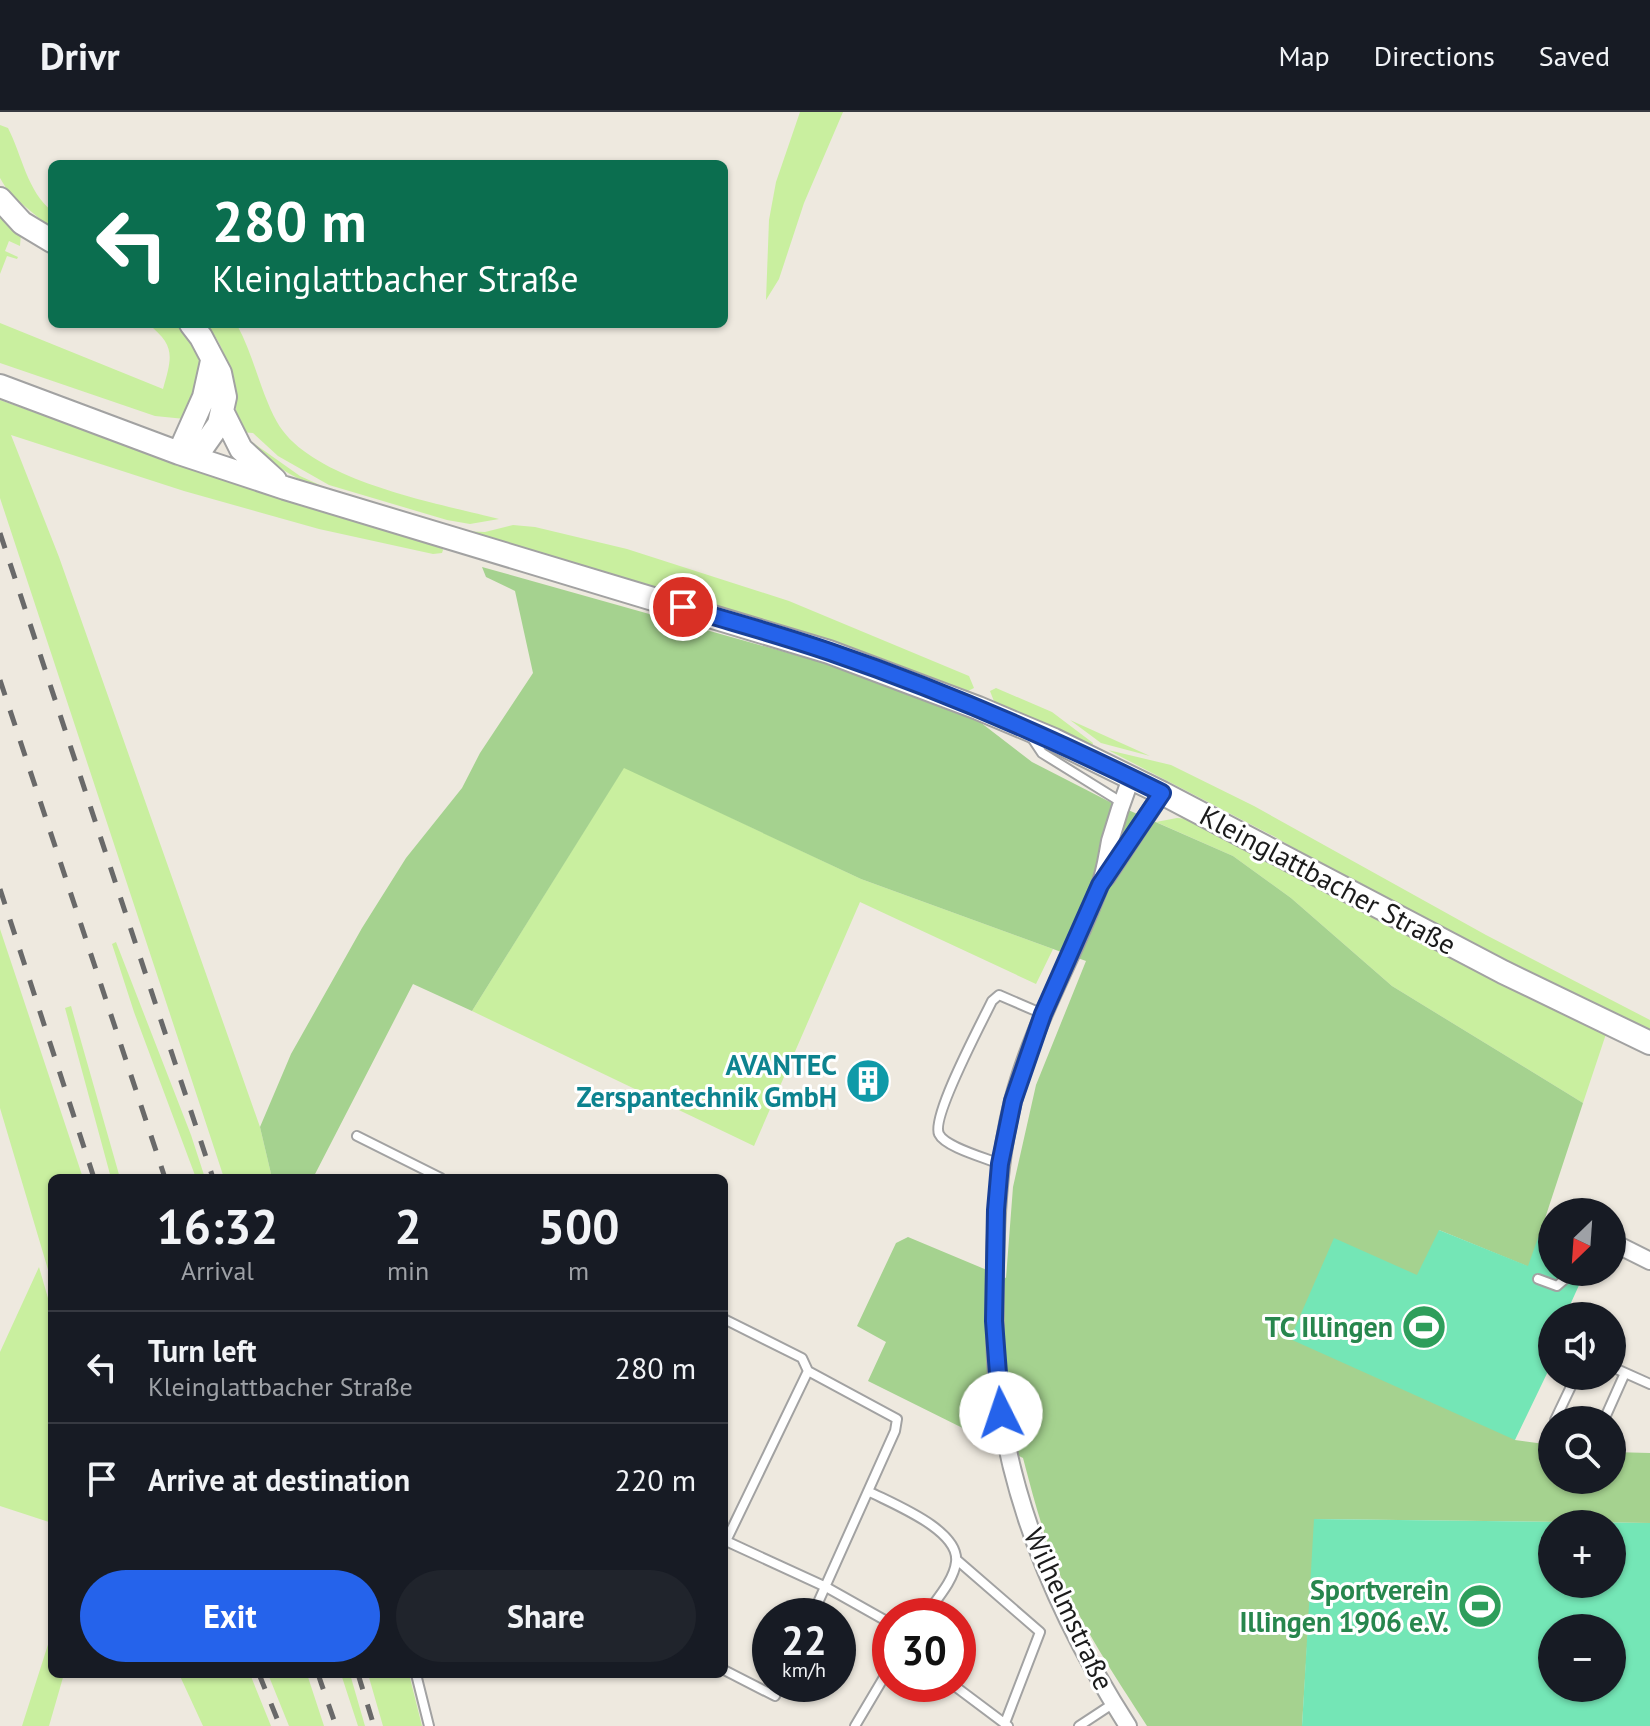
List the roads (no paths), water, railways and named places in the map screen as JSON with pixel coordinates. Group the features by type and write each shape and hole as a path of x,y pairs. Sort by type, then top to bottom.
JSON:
{"street":[{"path":"0,199 22,223 48,239"},
{"path":"187,456 213,437 223,413 220,373 194,328"},
{"path":"187,456 212,361"},
{"name":"Kleinglattbacher Straße","path":"0,386 187,456 285,488 829,652 1025,727 1162,793 1503,972 1650,1043"},
{"path":"223,413 241,449 285,488"},
{"name":"Wilhelmstraße","path":"1128,1726 1087,1658 1047,1577 1023,1510 1001,1413 994,1321 996,1210 1000,1164 1013,1101 1043,1014 1100,885 1121,802 1131,778"},
{"name":"Wilhelmstraße","path":"1100,885 1162,793"},
{"path":"1626,1249 1650,1261"}],"lane":[{"path":"1025,727 1042,753 1121,802"},
{"path":"1000,1164 948,1144 939,1136 937,1126 946,1098 992,1001 999,995 1043,1014"},
{"path":"357,1136 433,1174"},
{"path":"728,1321 802,1358 808,1371 897,1419 895,1431 821,1598"},
{"path":"728,1536 808,1371"},
{"path":"1626,1373 1650,1384"},
{"path":"868,1491 936,1528 952,1543 957,1560 1040,1632 1007,1725 976,1702"},
{"path":"728,1543 826,1587 872,1613"},
{"path":"937,1598 952,1575 957,1560"},
{"path":"728,1672 752,1684"},
{"path":"417,1678 429,1726"},
{"path":"855,1726 872,1697"},
{"path":"1079,1726 1114,1703"}],"railway":[{"path":"0,533 212,1174"},
{"path":"0,680 164,1174"},
{"path":"0,889 93,1174"},
{"path":"261,1678 280,1726"},
{"path":"319,1678 336,1726"},
{"path":"359,1678 374,1726"}],"place":[{"name":"AVANTEC Zerspantechnik GmbH","path":"868,1081"},
{"name":"TC Illingen","path":"1424,1327"},
{"name":"Sportverein Illingen 1906 e.V.","path":"1480,1606"}]}
